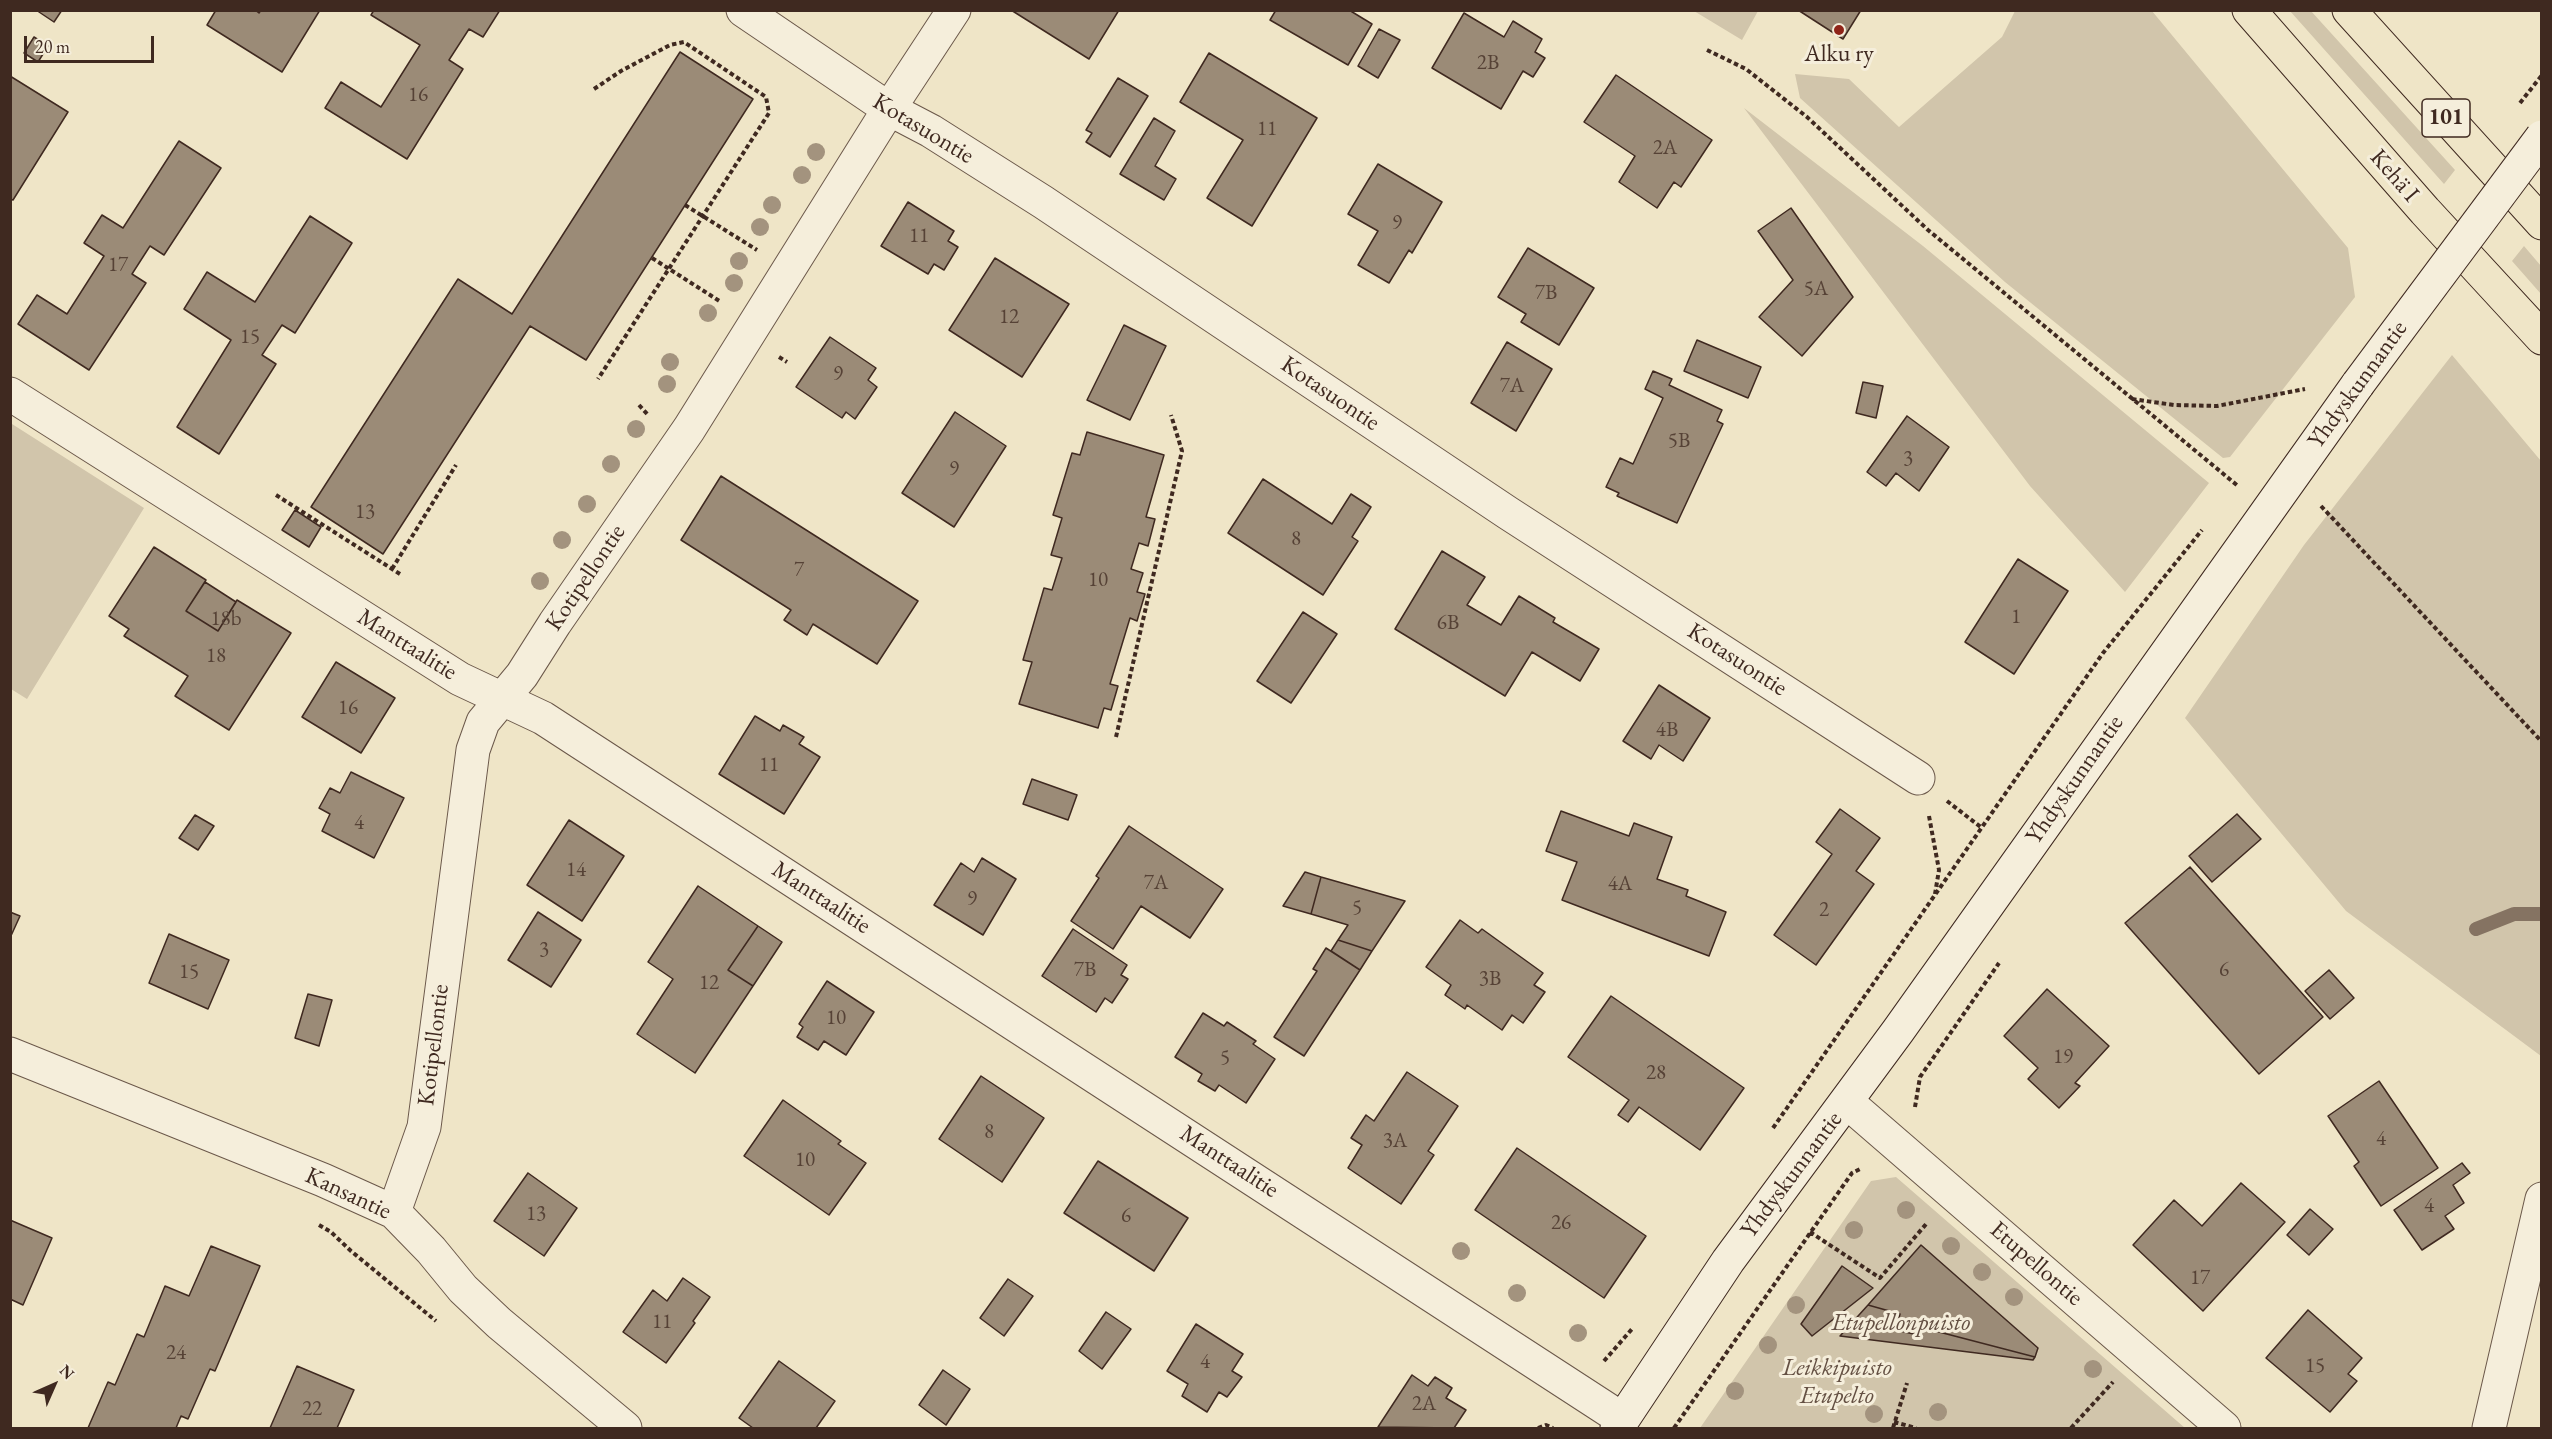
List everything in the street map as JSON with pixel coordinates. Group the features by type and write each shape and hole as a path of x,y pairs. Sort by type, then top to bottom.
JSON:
{"highway":[{"name":"Kehä I","path":"2249,10 2425,211 2541,338"},
{"name":"101","path":"2349,10 2541,223"}],"street":[{"name":"Kotasuontie","path":"743,10 889,109 931,131 1043,202 1508,513 1918,778"},
{"name":"Kotipellontie","path":"394,1212 424,1127 473,750 483,722 522,675 555,623 689,429 889,109 954,10"},
{"name":"Yhdyskunnantie","path":"1620,1424 1728,1261 1847,1102 2358,384 2541,137"},
{"name":"Manttaalitie","path":"10,394 460,679 543,718 573,737 1582,1391 1620,1424"},
{"name":"Kansantie","path":"10,1054 323,1180 394,1212 431,1250 464,1289 499,1323 625,1428"},
{"name":"Etupellontie","path":"1847,1102 2224,1428"},
{"path":"2489,1428 2535,1256 2541,1199"}],"path":[{"path":"594,89 621,71 670,45 684,42 765,97 769,113 598,379"},
{"path":"1707,50 1746,69 1807,117 1928,230 2238,486"},
{"path":"685,205 762,253"},
{"path":"652,258 728,307"},
{"path":"2131,399 2174,405 2217,406 2310,388 2303,397"},
{"path":"1116,737 1182,451 1171,415"},
{"path":"392,569 456,465"},
{"path":"2231,495 2245,477"},
{"path":"276,495 400,574"},
{"path":"2316,500 2541,742"},
{"path":"1772,1130 2103,653 2208,523"},
{"path":"1918,778 1933,829 1936,849 1939,870 1935,896"},
{"path":"1810,1233 1880,1278 1953,1193"},
{"path":"1582,1391 1599,1366 1638,1321"},
{"path":"2071,1428 2139,1353"},
{"path":"1893,1428 1907,1383"},
{"path":"1894,1422 1916,1428"},
{"path":"1538,1428 1546,1425 1553,1428"}],"green space":[{"path":"1758,10 1742,40 1694,11"},
{"path":"2015,11 2152,11 2348,248 2355,297 2230,457 2223,458 2005,282 1800,98 1795,74 1849,79 1899,127 2002,37"},
{"path":"2290,11 2311,11 2455,170 2444,184"},
{"path":"1744,108 1923,246 2209,483 2125,592 2030,486"},
{"path":"2524,246 2541,266 2541,294 2512,261"},
{"path":"2452,355 2541,461 2541,1056 2346,911 2185,718 2304,545"},
{"path":"12,424 144,508 27,699 11,689"},
{"name":"Etupellonpuisto","path":"1896,1177 2185,1428 1700,1428 1871,1181"}],"building":[{"path":"36,10 62,10 54,22"},
{"path":"216,10 255,10 259,13 261,10 320,10 282,72 207,25"},
{"path":"374,10 500,10 483,37 469,29 449,60 463,69 407,159 325,108 341,82 381,107 420,45 371,15"},
{"path":"1011,10 1119,10 1089,59"},
{"path":"1276,10 1349,10 1372,24 1348,65 1270,20"},
{"name":"Alku ry","path":"1798,10 1861,10 1843,39"},
{"path":"1464,13 1504,37 1513,21 1542,39 1535,52 1545,58 1533,77 1523,71 1501,109 1432,68"},
{"path":"1379,29 1400,40 1378,78 1358,66"},
{"path":"34,37 48,46 38,62 24,53"},
{"path":"680,52 753,99 586,360 530,326 383,554 311,507 458,279 512,314"},
{"path":"1209,53 1317,118 1252,226 1207,198 1243,140 1180,102"},
{"path":"1616,75 1712,140 1681,187 1674,182 1657,208 1619,182 1635,156 1584,122"},
{"path":"10,76 68,112 13,200 10,199"},
{"path":"1118,78 1148,96 1110,157 1086,142 1092,133 1086,130"},
{"path":"1154,118 1175,131 1155,166 1176,179 1164,200 1120,174"},
{"path":"179,141 221,168 164,255 150,246 132,274 146,283 89,370 18,324 37,295 67,314 104,256 84,243 102,215 123,228"},
{"path":"1378,164 1442,202 1412,253 1409,250 1389,283 1358,265 1378,231 1348,214"},
{"path":"908,202 954,231 948,241 958,247 944,270 934,264 928,274 881,246"},
{"path":"1791,208 1853,297 1802,356 1759,317 1793,280 1758,231"},
{"path":"310,216 352,243 295,333 282,325 262,355 276,364 219,454 177,427 231,340 184,309 207,272 255,302"},
{"path":"1528,248 1594,288 1559,345 1521,322 1526,314 1498,297"},
{"path":"995,258 1069,304 1022,377 949,330"},
{"path":"1124,325 1166,346 1130,420 1087,400"},
{"path":"830,337 876,368 868,380 877,387 855,419 846,412 842,418 796,387"},
{"path":"1697,340 1761,367 1748,398 1684,371"},
{"path":"1507,342 1552,369 1516,431 1471,403"},
{"path":"1653,371 1672,379 1669,385 1722,410 1717,421 1723,424 1677,523 1617,496 1619,493 1606,487 1620,458 1633,464 1663,398 1645,389"},
{"path":"1863,382 1883,386 1876,418 1856,413"},
{"path":"955,412 1006,446 954,527 902,493"},
{"path":"1907,416 1949,447 1919,491 1896,473 1886,486 1867,472"},
{"path":"1087,432 1164,455 1146,517 1155,519 1148,546 1139,543 1131,569 1143,573 1137,592 1145,594 1137,621 1130,618 1110,684 1118,686 1111,710 1104,708 1098,728 1019,704 1032,662 1023,660 1044,588 1052,590 1062,558 1051,555 1062,518 1053,515 1072,453 1080,455"},
{"path":"721,476 918,601 877,664 813,624 807,635 784,620 791,610 681,540"},
{"path":"1263,479 1332,524 1351,494 1371,507 1352,537 1358,541 1323,595 1228,533"},
{"path":"295,510 321,527 309,547 282,530"},
{"path":"154,547 206,580 186,611 218,631 237,600 291,633 229,730 175,696 188,676 124,636 129,629 109,616"},
{"path":"1442,551 1485,577 1467,605 1501,625 1519,596 1555,618 1553,622 1599,649 1580,681 1532,652 1505,696 1395,629"},
{"path":"2018,559 2068,591 2014,674 1965,642"},
{"path":"205,582 236,602 218,631 186,611"},
{"path":"1303,612 1337,634 1291,703 1257,681"},
{"path":"336,662 395,698 361,753 302,717"},
{"path":"1659,685 1710,718 1683,761 1659,745 1651,759 1623,741"},
{"path":"755,716 780,731 783,725 804,737 799,744 820,757 784,814 719,774"},
{"path":"351,772 404,798 374,858 322,831 330,814 319,808 330,788 340,793"},
{"path":"1032,779 1077,795 1068,820 1023,804"},
{"path":"1840,809 1880,838 1856,871 1874,884 1816,965 1774,935 1832,854 1816,842"},
{"path":"1561,811 1629,836 1634,823 1672,837 1657,879 1688,890 1686,896 1726,912 1709,956 1562,900 1577,862 1546,851"},
{"path":"2237,814 2261,839 2212,882 2189,856"},
{"path":"195,815 214,826 198,850 179,838"},
{"path":"569,820 624,856 582,921 527,885"},
{"path":"1129,826 1223,889 1190,938 1141,906 1113,949 1071,921 1099,878 1096,876"},
{"path":"982,858 1016,879 983,935 934,905 961,863 974,872"},
{"path":"2190,867 2323,1017 2259,1074 2125,923"},
{"path":"1305,872 1321,877 1311,914 1283,906"},
{"path":"1321,877 1405,901 1372,951 1338,940 1348,925 1311,914"},
{"path":"698,886 758,926 728,970 753,986 695,1073 637,1034 673,979 648,962"},
{"path":"10,912 20,916 10,938"},
{"path":"538,912 581,940 551,987 508,960"},
{"path":"1460,920 1478,933 1482,929 1543,973 1534,985 1545,992 1523,1023 1512,1015 1502,1030 1467,1005 1465,1009 1445,995 1451,985 1426,967"},
{"path":"758,926 782,942 753,986 728,970"},
{"path":"1073,929 1127,965 1121,975 1128,979 1112,1003 1105,998 1096,1012 1042,976"},
{"path":"169,934 229,960 208,1009 149,983"},
{"path":"1338,940 1372,951 1360,970 1331,951"},
{"path":"1326,948 1360,970 1304,1056 1274,1037 1317,971 1313,969"},
{"path":"2329,970 2354,998 2330,1019 2305,991"},
{"path":"827,981 874,1012 846,1055 824,1041 818,1050 797,1037 803,1027 799,1024"},
{"path":"2047,989 2109,1046 2075,1083 2080,1086 2059,1108 2028,1079 2038,1068 2004,1036"},
{"path":"308,994 332,1000 319,1046 295,1038"},
{"path":"1611,996 1744,1088 1700,1150 1639,1107 1628,1122 1618,1115 1629,1100 1568,1057"},
{"path":"1203,1013 1224,1026 1227,1022 1256,1041 1253,1044 1275,1059 1246,1103 1219,1085 1215,1091 1198,1081 1202,1074 1175,1057"},
{"path":"1407,1072 1458,1106 1428,1151 1434,1155 1401,1204 1348,1168 1362,1145 1351,1138 1366,1115 1374,1121"},
{"path":"981,1076 1044,1118 1002,1182 939,1139"},
{"path":"2379,1081 2438,1168 2381,1206 2354,1166 2359,1162 2328,1116"},
{"path":"783,1100 841,1141 838,1144 866,1163 829,1215 744,1156"},
{"path":"1517,1148 1646,1236 1604,1298 1475,1210"},
{"path":"1098,1161 1188,1218 1154,1271 1064,1213"},
{"path":"2462,1163 2470,1173 2453,1185 2464,1203 2445,1216 2454,1229 2422,1250 2394,1210"},
{"path":"528,1173 577,1208 544,1256 494,1221"},
{"path":"2241,1183 2285,1222 2203,1311 2133,1245 2174,1200 2202,1226"},
{"path":"2310,1209 2333,1229 2309,1255 2287,1235"},
{"path":"10,1220 52,1238 23,1305 10,1299"},
{"path":"1921,1245 2038,1348 2035,1357 1920,1327 1918,1335 1896,1330 1900,1314 1868,1305"},
{"path":"211,1246 260,1266 215,1371 210,1369 188,1419 181,1416 176,1428 88,1428 108,1382 115,1385 137,1334 144,1337 165,1286 189,1296"},
{"path":"1842,1266 1873,1288 1812,1336 1801,1324"},
{"path":"683,1278 710,1297 693,1321 695,1323 666,1363 623,1332 653,1290 667,1301"},
{"path":"1008,1279 1033,1296 1004,1336 980,1318"},
{"path":"1868,1305 1900,1314 1896,1330 1918,1335 1920,1327 2035,1357 2033,1360 1840,1336"},
{"path":"2308,1310 2362,1358 2348,1374 2357,1381 2330,1412 2266,1358"},
{"path":"1106,1312 1131,1329 1102,1369 1079,1351"},
{"path":"1196,1324 1243,1354 1232,1371 1242,1377 1227,1397 1219,1392 1207,1412 1182,1396 1188,1384 1167,1371"},
{"path":"779,1361 835,1401 816,1428 753,1428 739,1418"},
{"path":"297,1366 354,1390 337,1428 270,1428"},
{"path":"943,1370 970,1389 946,1425 919,1405"},
{"path":"1412,1375 1428,1386 1435,1377 1452,1388 1446,1398 1466,1410 1454,1428 1378,1427"}],"waterway":[{"path":"2476,929 2514,914 2542,914"}],"place":[{"name":"Alku ry","path":"1839,30"}],"park label":[{"name":"Leikkipuisto Etupelto","path":"1837,1382"}]}
